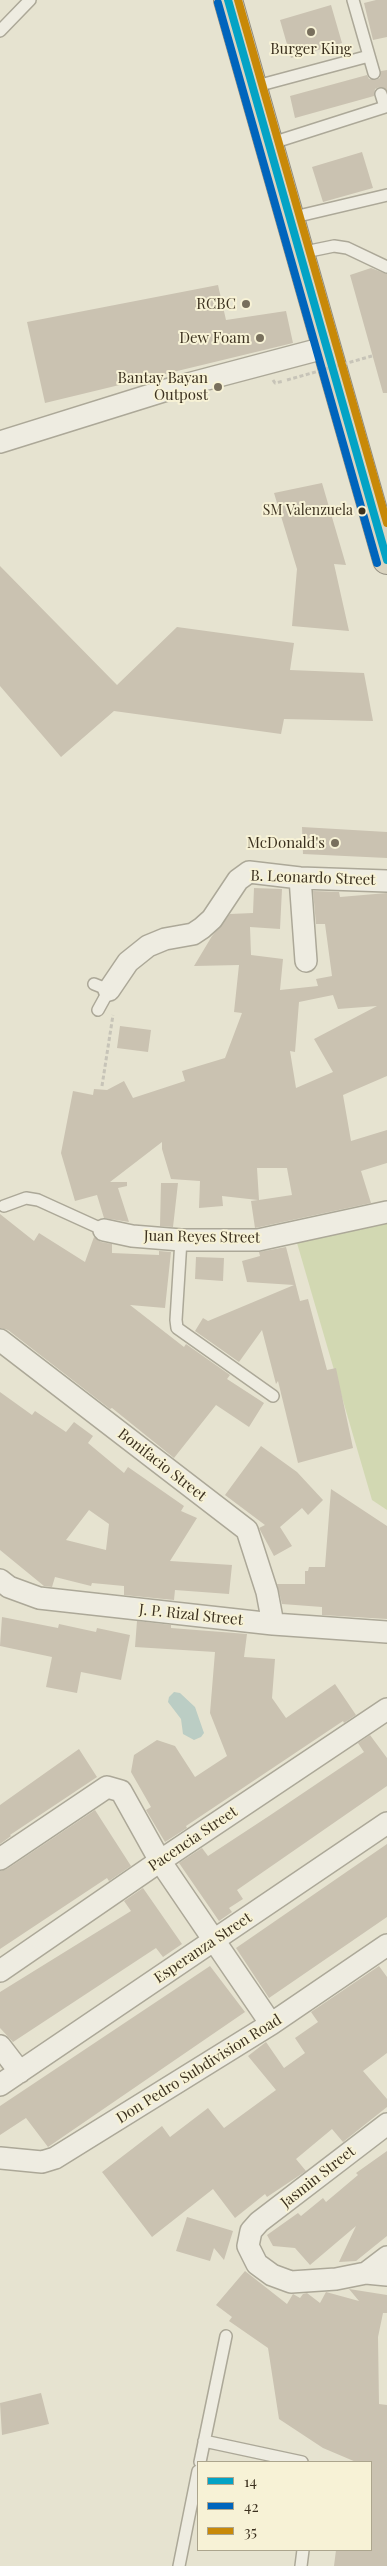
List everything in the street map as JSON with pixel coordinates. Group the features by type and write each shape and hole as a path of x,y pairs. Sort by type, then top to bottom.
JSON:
{"highway":[{"path":"228,0 328,347 378,499 387,560"}],"street":[{"path":"0,438 173,388 328,347"},
{"name":"B. Leonardo Street","path":"101,987 143,949 165,939 193,934 202,928 212,920 241,876 249,872 300,878 387,881"},
{"path":"300,878 306,961"},
{"name":"Juan Reyes Street","path":"104,1230 132,1236 181,1240 258,1240 387,1212"},
{"name":"Bonifacio Street","path":"0,1340 247,1530 267,1592 274,1624"},
{"name":"J. P. Rizal Street","path":"3,1590 40,1598 274,1624 387,1632"},
{"name":"Pacencia Street","path":"0,1971 387,1709"},
{"path":"0,1859 107,1787 121,1791 160,1861 271,2024"},
{"name":"Esperanza Street","path":"0,2085 387,1823"},
{"name":"Don Pedro Subdivision Road","path":"0,2158 42,2162 55,2158 271,2024 387,1945"},
{"path":"0,2046 20,2072"},
{"name":"Jasmin Street","path":"377,2274 291,2282 272,2276 257,2264 248,2246 251,2232 259,2222 387,2124"},
{"path":"377,2274 387,2257"}],"lane":[{"path":"0,31 30,0"},
{"path":"353,0 374,73"},
{"path":"253,87 369,56"},
{"path":"269,144 385,107 381,94"},
{"path":"290,218 387,195"},
{"path":"300,253 334,246 347,248 387,267"},
{"path":"98,1010 101,987"},
{"path":"4,1206 26,1198 38,1200 104,1230"},
{"path":"181,1240 177,1328 273,1396"},
{"path":"200,2461 226,2336"},
{"path":"204,2441 297,2461"},
{"path":"179,2566 197,2476"},
{"path":"301,2566 303,2551"}],"path":[{"path":"287,380 372,356"},
{"path":"101,987 113,1014 102,1086"}],"green space":[{"path":"387,1219 387,1510 372,1500 297,1243"}],"shaded area":[{"path":"174,1692 180,1693 195,1707 204,1733 201,1737 194,1740 183,1734 181,1719 168,1702 169,1697"}],"building":[{"path":"387,0 387,37 373,40 364,3"},
{"name":"Burger King","path":"331,5 342,43 291,58 280,20"},
{"path":"387,70 387,90 379,87 375,89 374,96 295,118 290,96 367,75 369,79 376,80 380,78 381,71"},
{"path":"362,152 373,188 323,202 312,167"},
{"path":"371,268 387,274 387,393 383,393 350,275"},
{"path":"218,285 226,320 286,311 293,343 45,403 27,322"},
{"path":"322,483 346,565 334,564 349,631 292,626 297,569 274,493"},
{"path":"0,566 117,685 177,627 294,643 290,670 364,673 373,721 284,719 281,734 114,711 61,757 0,686"},
{"name":"McDonald's","path":"302,827 387,832 387,858 303,854"},
{"path":"254,888 282,889 280,929 250,927 251,955 283,959 280,990 318,986 316,979 332,976 325,924 316,924 313,891 339,892 340,897 387,893 387,1076 343,1095 351,1141 387,1130 387,1163 361,1171 371,1203 255,1228 251,1201 258,1200 222,1196 223,1206 199,1208 200,1181 171,1179 162,1149 162,1142 110,1182 127,1182 127,1186 118,1188 129,1222 104,1218 97,1195 75,1201 61,1153 73,1091 93,1095 94,1089 107,1090 124,1081 133,1098 185,1081 182,1071 225,1058 242,1013 234,1012 239,965 194,966 212,936 230,914 253,913","holes":["333,995 338,1009 377,1006 314,1039 333,1072 296,1088 290,1051 295,1052 299,1002","257,1168 287,1168 292,1195 259,1200"]},
{"path":"120,1026 151,1030 148,1052 117,1048"},
{"path":"161,1183 178,1183 173,1227 160,1226"},
{"path":"0,1214 34,1241 39,1233 85,1262 94,1237 101,1242 112,1244 112,1253 159,1255 159,1251 171,1252 165,1308 130,1305 184,1347 186,1344 230,1375 227,1379 264,1403 249,1427 216,1405 174,1458 112,1408 110,1409 8,1330 0,1328"},
{"path":"286,1247 300,1301 308,1299 327,1370 336,1368 353,1448 298,1463 278,1381 276,1384 262,1330 239,1362 195,1331 203,1318 208,1321 294,1285 247,1282 242,1261 260,1256 259,1252"},
{"path":"196,1257 224,1258 223,1281 195,1279"},
{"path":"0,1392 32,1415 35,1411 66,1432 74,1422 93,1436 88,1443 124,1473 128,1467 184,1506 181,1511 197,1518 170,1561 232,1565 229,1594 175,1590 174,1600 124,1595 124,1586 92,1583 91,1586 55,1577 52,1587 44,1586 0,1550","holes":["89,1510 109,1524 106,1550 66,1540"]},
{"path":"261,1446 297,1472 323,1500 308,1515 302,1508 280,1527 292,1546 274,1556 259,1528 265,1525 225,1495"},
{"path":"331,1489 387,1526 387,1619 322,1615 322,1607 282,1604 277,1584 305,1584 305,1571 308,1571 309,1567 325,1567"},
{"path":"2,1617 58,1628 59,1624 96,1632 97,1628 130,1635 121,1680 81,1672 77,1693 46,1687 52,1657 0,1646"},
{"path":"137,1621 171,1625 171,1628 247,1634 244,1657 275,1659 272,1698 286,1718 335,1684 356,1715 344,1723 343,1721 165,1842 146,1810 151,1807 131,1772 134,1755 157,1740 175,1746 195,1777 227,1756 210,1713 215,1652 135,1647"},
{"path":"370,1735 387,1758 387,1786 237,1890 243,1899 229,1908 232,1912 219,1921 179,1863 202,1848 208,1856 269,1816 364,1752 358,1743"},
{"path":"79,1749 97,1777 10,1835 0,1844 0,1805"},
{"path":"95,1810 131,1866 109,1881 107,1878 0,1949 0,1871 7,1869"},
{"path":"387,1844 387,1917 269,1998 236,1948"},
{"path":"143,1888 182,1944 163,1957 156,1948 13,2042 0,2028 0,1992 131,1911 124,1901"},
{"path":"210,1966 245,2012 48,2147 26,2118 0,2135 0,2106"},
{"path":"379,1966 387,1977 387,2053 363,2071 387,2099 387,2107 343,2142 332,2129 296,2159 306,2171 267,2197 265,2194 235,2218 213,2189 152,2237 102,2172 162,2126 170,2137 208,2108 224,2128 276,2090 248,2056 266,2042 284,2068 305,2053 295,2038 318,2022 311,2012"},
{"path":"387,2151 387,2236 356,2261 339,2262 356,2226 310,2265 295,2248 273,2246 267,2235 298,2213 301,2216 323,2198 326,2202 358,2175 356,2173"},
{"path":"187,2217 233,2231 224,2260 214,2248 210,2261 176,2251"},
{"path":"245,2271 287,2304 293,2294 300,2298 303,2294 307,2293 320,2303 326,2292 359,2301 349,2289 387,2295 387,2313 383,2313 378,2337 379,2404 387,2405 387,2566 334,2566 336,2551 372,2551 372,2461 354,2461 323,2448 279,2419 268,2348 229,2321 232,2317 216,2305"},
{"path":"41,2393 49,2424 2,2435 0,2403"}],"transit line":[{"name":"14","path":"228,0 387,560"},
{"name":"35","path":"238,0 387,523"},
{"name":"42","path":"218,3 377,563"}],"place":[{"name":"Burger King","path":"311,32"},
{"name":"RCBC","path":"246,304"},
{"name":"Dew Foam","path":"260,338"},
{"name":"Bantay Bayan Outpost","path":"218,387"},
{"name":"SM Valenzuela","path":"362,511"},
{"name":"McDonald's","path":"335,843"}]}
